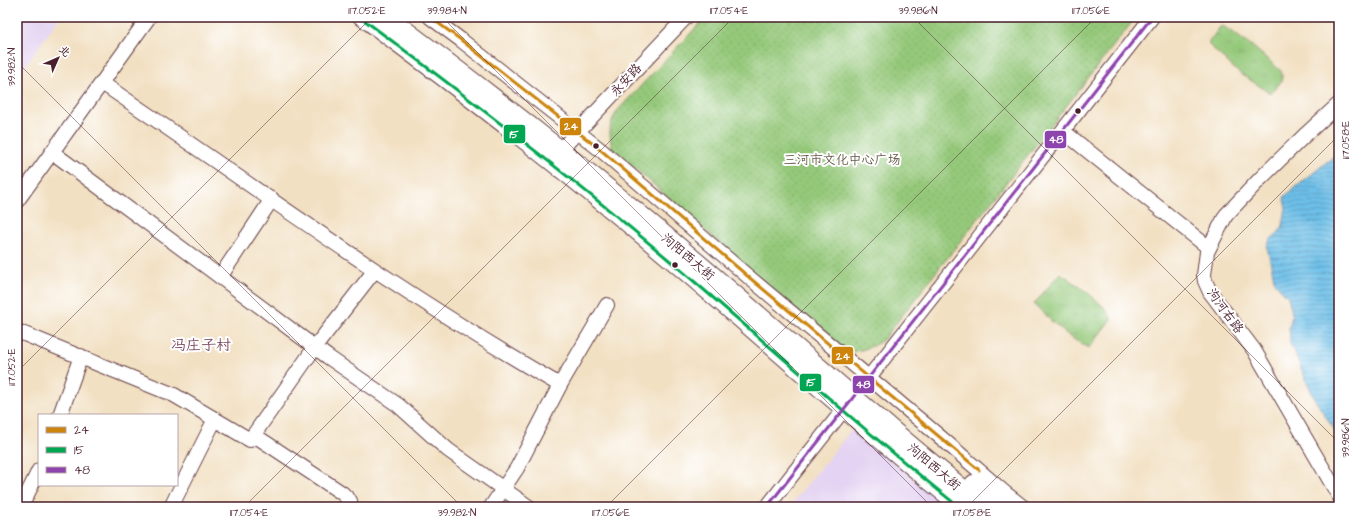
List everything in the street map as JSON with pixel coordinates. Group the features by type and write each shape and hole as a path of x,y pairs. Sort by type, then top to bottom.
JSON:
{"highway":[{"name":"泃阳西大街","path":"385,17 491,98 618,199 856,394 1002,507"},
{"name":"泃阳西大街","path":"405,17 486,78 573,137 856,394 940,472 974,506"}],"street":[{"path":"17,201 149,17"},
{"path":"360,17 482,109 668,259 856,394 1005,493 1023,507"},
{"path":"430,17 467,45 573,137"},
{"name":"永安路","path":"573,137 686,17"},
{"path":"767,507 1152,17"},
{"path":"102,83 375,270 497,348 560,385"},
{"name":"泃河右路","path":"1339,104 1304,136 1239,200 1226,215 1209,248 1204,275 1205,282 1210,292 1254,350 1339,496"},
{"path":"1063,131 1209,248"},
{"path":"52,152 315,347 398,405 448,450 529,507"},
{"path":"220,277 272,199"},
{"path":"17,331 174,395 250,440 315,347 375,270"},
{"path":"491,507 517,468 560,385 607,305"},
{"path":"60,414 81,356"},
{"path":"171,507 215,419"},
{"path":"254,435 342,493 350,501 350,507"},
{"path":"22,507 38,472"}],"shaded area":[{"path":"17,17 60,17 17,77"},
{"path":"852,429 949,507 789,507"}],"green space":[{"name":"三河市文化中心广场","path":"706,17 1136,17 883,340 864,349 842,351 612,148 610,128 612,120 618,110"},
{"path":"1223,26 1252,46 1281,71 1281,81 1270,93 1238,72 1209,45 1209,42 1220,27"},
{"path":"1060,273 1098,301 1109,314 1111,319 1089,348 1067,334 1034,304"}],"water":[{"path":"1339,152 1339,437 1315,400 1290,343 1289,327 1292,316 1291,308 1288,297 1275,283 1267,247 1270,240 1283,226 1286,207 1284,200 1285,196"}],"transit line":[{"name":"15","path":"360,17 478,106 631,228 813,385 959,507"},
{"name":"24","path":"430,17 602,151 751,279 979,470"},
{"name":"48","path":"767,507 1152,17"}],"district":[{"name":"冯庄子村","path":"201,345"}]}
